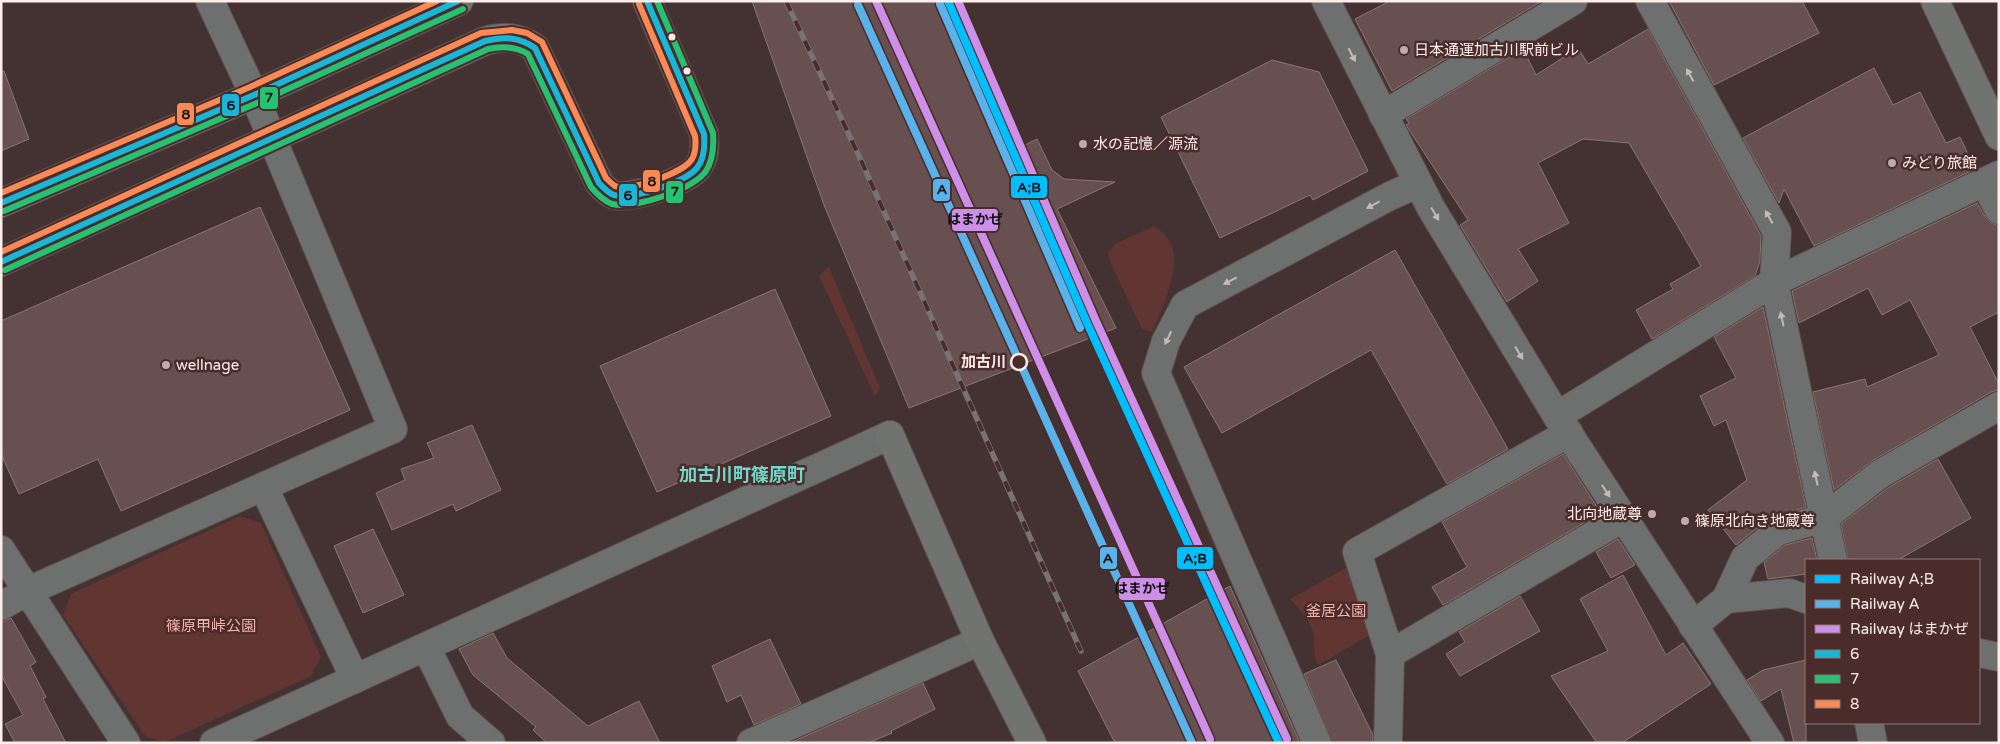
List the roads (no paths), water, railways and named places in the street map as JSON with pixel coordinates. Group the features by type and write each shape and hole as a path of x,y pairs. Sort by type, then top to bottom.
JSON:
{"main road":[{"path":"1,203 254,95 459,1"},
{"path":"1,262 485,41 504,36 528,43 538,53 599,183 614,195 629,197 646,192 690,174 702,160 705,149 704,134 647,1"},
{"path":"1935,1 1999,136"},
{"path":"890,435 980,642 1032,743"}],"street":[{"path":"1,606 28,592 393,429 254,95 210,1"},
{"path":"1326,1 1417,184 1563,425 1770,743"},
{"path":"1383,115 1573,1"},
{"path":"1650,1 1777,232 1774,282 1833,559"},
{"path":"1388,743 1390,654 1357,552 1563,425 1774,282 1992,178 1999,210"},
{"path":"1318,743 1156,373 1166,341 1185,305 1390,196 1417,184"},
{"path":"1693,626 1726,599 1745,558 1778,531 1824,518 1880,474 1999,406"},
{"path":"214,743 890,435"},
{"path":"264,488 355,679"},
{"path":"1390,654 1623,518"},
{"path":"1,550 126,743"},
{"path":"1726,599 1789,594 1805,599"},
{"path":"751,743 980,642"},
{"path":"426,647 460,716 486,741"},
{"path":"1980,653 1999,657"},
{"path":"1868,724 1873,743"}],"railway":[{"path":"786,1 859,156 1081,651"}],"rail line":[{"name":"はまかぜ","path":"876,1 1210,739"},
{"name":"A;B","path":"948,1 1088,325 1279,743"},
{"name":"はまかぜ","path":"958,1 1096,321 1287,739"},
{"name":"A","path":"940,4 1080,328"},
{"name":"A","path":"858,5 1192,743"}],"place":[{"name":"日本通運加古川駅前ビル","path":"1404,50"},
{"name":"水の記憶／源流","path":"1083,144"},
{"name":"みどり旅館","path":"1892,163"},
{"name":"加古川","path":"1019,362"},
{"name":"wellnage","path":"166,365"},
{"name":"北向地蔵尊","path":"1652,514"},
{"name":"篠原北向き地蔵尊","path":"1685,521"}],"district":[{"name":"加古川町篠原町","path":"742,475"}],"park label":[{"name":"釜居公園","path":"1336,611"},
{"name":"篠原甲峠公園","path":"211,626"}]}
